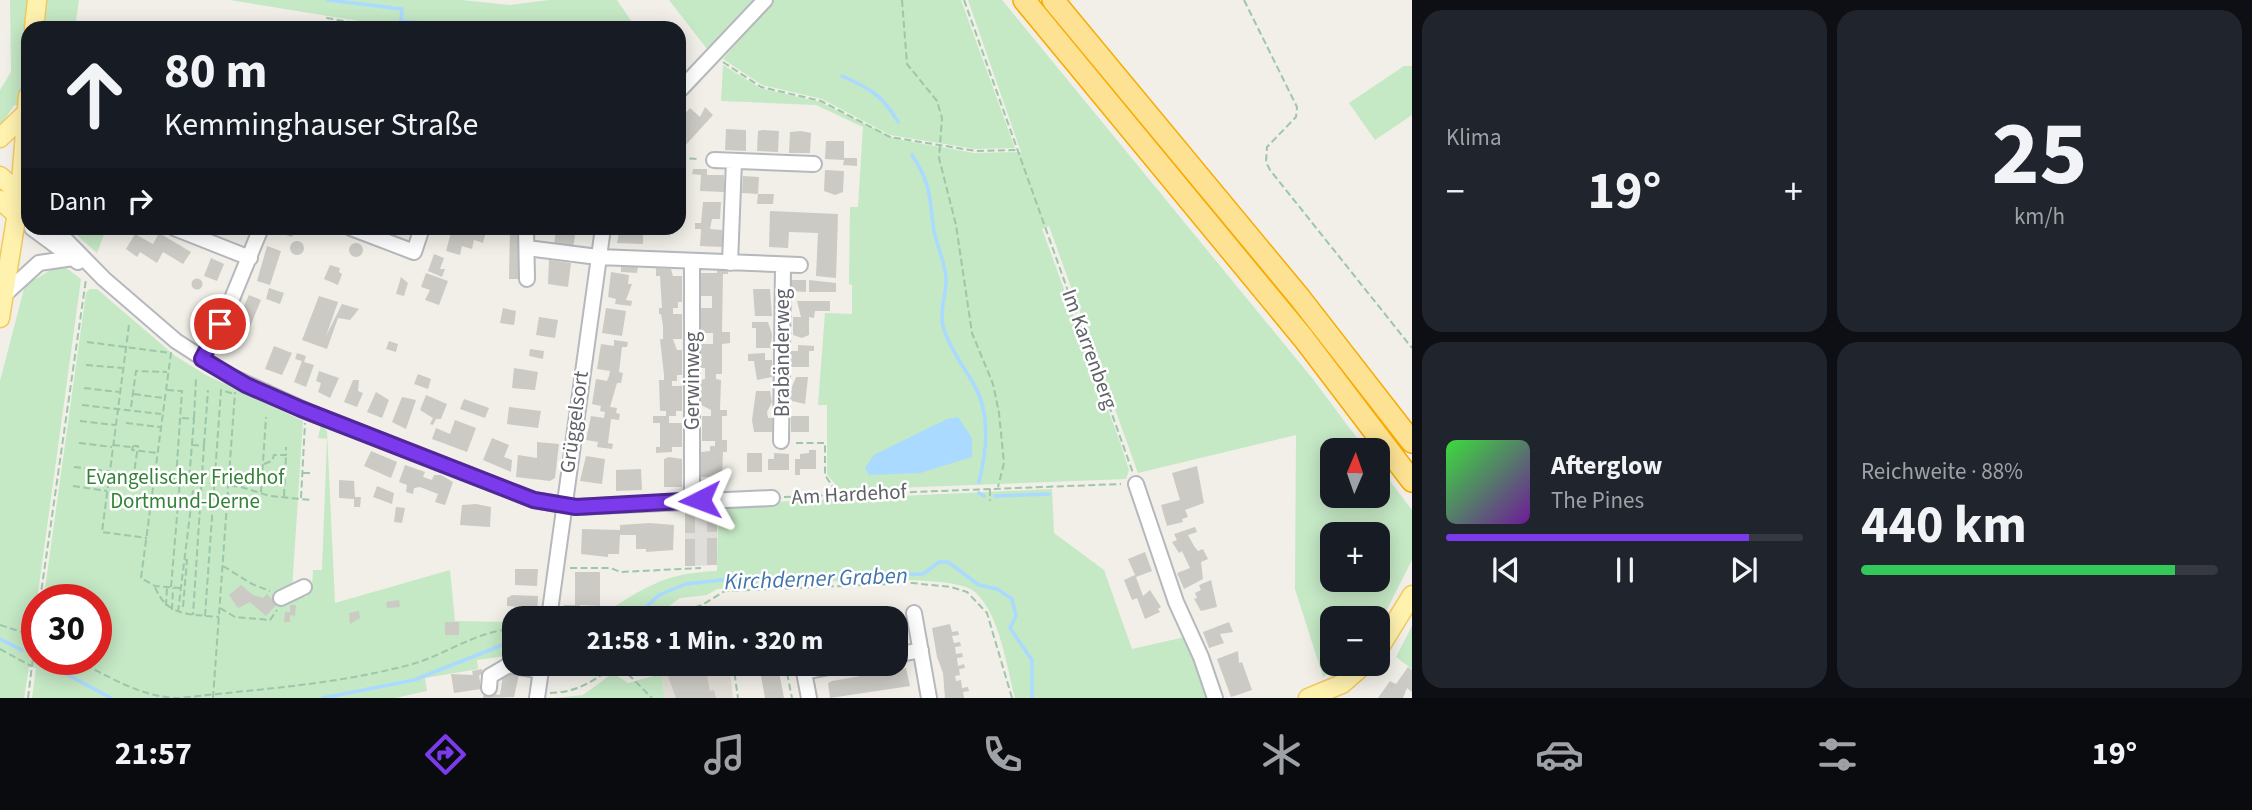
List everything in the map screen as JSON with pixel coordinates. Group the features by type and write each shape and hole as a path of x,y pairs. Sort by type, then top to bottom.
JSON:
{"highway":[{"path":"1024,0 1304,339 1412,481"},
{"path":"1053,0 1300,298 1412,442"}],"main road":[{"path":"35,21 37,0"},
{"path":"0,138 21,112"},
{"path":"0,176 21,206"},
{"path":"0,200 21,210"},
{"path":"0,318 21,228"},
{"path":"1390,631 1412,595"},
{"path":"1308,698 1342,684 1351,676"}],"street":[{"path":"686,84 765,0"},
{"path":"714,160 814,164"},
{"path":"730,263 734,161"},
{"path":"49,235 73,258 104,279"},
{"path":"61,235 104,279"},
{"path":"192,235 250,258"},
{"path":"202,359 258,235"},
{"path":"369,235 414,252 420,235"},
{"path":"526,235 527,279"},
{"name":"Grüggelsort","path":"550,606 562,506 602,235"},
{"name":"Brabänderweg","path":"527,248 598,257 800,265"},
{"path":"5,294 39,263 73,258"},
{"name":"Gerwinweg","path":"692,261 692,500"},
{"name":"Brabänderweg","path":"781,441 783,265"},
{"name":"Am Hardehof","path":"104,279 202,359 246,385 305,411 534,500 562,506 772,498"},
{"path":"1136,484 1176,602 1201,657 1215,698"},
{"path":"281,598 304,587"},
{"path":"914,614 929,698"},
{"path":"908,652 920,650"},
{"path":"489,688 490,676 502,669"},
{"path":"538,696 541,676"},
{"path":"805,676 809,698"}],"path":[{"path":"902,0 907,64 937,101 943,118 939,158 956,225 972,333 993,384 999,413 1004,463 998,488"},
{"name":"Im Karrenberg","path":"964,0 1136,484"},
{"path":"1244,0 1297,107 1296,117 1267,148 1266,162 1412,348"},
{"path":"326,21 327,18 344,21"},
{"path":"714,55 761,87 821,101 890,136 976,150 1018,150"},
{"path":"686,158 714,160"},
{"path":"42,584 84,292 91,271"},
{"path":"129,325 102,532 147,538"},
{"path":"87,342 171,353 141,579 155,586 180,588"},
{"path":"86,365 123,368"},
{"path":"131,407 138,369 168,373"},
{"path":"189,481 197,379"},
{"path":"85,388 120,392"},
{"path":"166,390 182,391 178,480 170,587 166,606"},
{"path":"192,615 208,390"},
{"path":"205,616 221,390 234,394 213,696"},
{"path":"133,394 164,398"},
{"path":"82,405 162,414"},
{"path":"300,499 305,411"},
{"path":"261,493 266,417"},
{"path":"180,418 194,419"},
{"path":"80,421 116,425"},
{"path":"126,423 161,427"},
{"path":"781,441 825,443 825,475 838,495"},
{"path":"79,443 132,447 132,450 158,453"},
{"path":"192,445 204,446"},
{"path":"284,497 286,447"},
{"path":"134,474 137,451"},
{"path":"263,464 272,461 274,455 286,455"},
{"path":"74,467 215,484 312,500"},
{"path":"302,473 313,473"},
{"path":"178,612 183,551 188,548 194,482"},
{"name":"Am Hardehof","path":"772,498 1136,484"},
{"path":"73,486 108,491"},
{"path":"989,488 990,501"},
{"path":"182,560 187,560 183,607"},
{"path":"219,608 235,617 270,620 281,604 281,598 222,565"},
{"path":"555,567 632,572 701,568"},
{"path":"694,606 725,592 912,583 951,586 967,592 987,613 1012,698"},
{"path":"155,586 160,598 172,610 219,617"},
{"path":"160,598 161,586"},
{"path":"170,587 172,610"},
{"path":"0,625 21,632"},
{"path":"106,675 138,691 160,698 213,696 353,679 412,664 484,635 502,631"},
{"path":"6,653 8,648"},
{"path":"0,649 21,661"},
{"path":"28,698 31,675"},
{"path":"538,696 569,693 586,687 601,676"},
{"path":"630,676 652,698"},
{"path":"735,676 738,698"},
{"path":"788,676 792,698"}],"shaded area":[{"path":"717,511 717,565 685,566 685,512"},
{"path":"661,676 730,676 733,698 665,698"}],"green space":[{"path":"10,0 79,0 76,21 21,21 21,106 14,105 0,127 0,90 11,72"},
{"path":"230,0 462,0 510,5 549,0 617,0 631,21 359,21"},
{"path":"669,0 753,0 707,49"},
{"path":"774,0 961,0 1015,148 975,149 890,135 822,99 762,85 723,59"},
{"path":"968,0 1002,0 1312,378 1357,438 1320,438 1320,508 1390,508 1390,481 1412,510 1412,560 1389,606 1320,606 1320,668 1295,589 1296,435 1138,473 1049,226 1042,229 1121,445 1129,470 1126,479 841,490 827,475 827,405 818,405 825,313 852,314 852,285 849,284 850,207 858,207 863,127 816,105 721,101 723,65 760,88 820,102 896,139 974,153 1021,152"},
{"path":"1404,66 1412,66 1412,115 1375,140 1349,103"},
{"path":"77,235 104,235 97,253"},
{"path":"65,267 81,279 39,584 21,584 21,675 28,675 24,698 0,698 0,381 25,285 31,276 36,279 52,269"},
{"name":"Evangelischer Friedhof Dortmund-Derne","path":"90,289 97,289 174,355 206,375 303,421 292,590 306,597 312,589 313,570 322,570 327,439 318,438 321,425 327,431 335,603 450,570 455,621 502,622 502,657 477,660 478,669 425,678 427,691 395,698 32,698 35,675 112,675 112,584 46,584 86,293"},
{"path":"1052,489 1054,533 1104,570 1132,649 1185,637 1198,663 1209,698 1015,698 991,613 975,592 958,585 894,580 811,583 717,589 707,595 680,598 669,606 616,606 653,584 667,579 717,571 718,510 729,509 729,504"},
{"path":"1412,626 1412,669 1396,657"},
{"path":"609,676 618,676 628,683 661,676 665,698 556,698 583,695"}],"water":[{"path":"958,417 972,438 972,457 920,473 869,475 865,468 874,455 947,419"}],"building":[{"path":"705,107 713,115 686,145 686,112 690,108 700,117"},
{"path":"726,129 746,130 746,151 725,150"},
{"path":"758,131 779,131 778,152 757,151"},
{"path":"790,132 811,133 810,153 789,153"},
{"path":"826,141 844,141 844,158 857,158 857,166 843,165 844,160 825,159"},
{"path":"693,169 707,169 707,175 724,175 724,192 700,191 701,175 692,174"},
{"path":"825,170 844,171 843,192 835,195 824,191"},
{"path":"743,176 759,177 758,194 742,193"},
{"path":"758,194 774,194 773,204 757,204"},
{"path":"703,202 721,202 720,219 712,219 710,229 722,230 722,247 700,246 701,229 695,229 695,223 701,223"},
{"path":"770,211 838,214 836,278 816,276 818,233 789,232 788,248 769,247"},
{"path":"134,235 153,244 158,235 162,235 191,252 183,264 163,252 157,263 140,252 137,257 126,249"},
{"path":"450,235 485,235 483,243 474,240 472,249 462,246 460,255 446,251"},
{"path":"510,235 520,235 519,279 509,279"},
{"path":"555,235 575,235 573,249 554,246"},
{"path":"619,235 643,235 643,244 617,243"},
{"path":"297,241 302,243 302,253 297,255 292,253 290,248 292,243"},
{"path":"356,243 361,245 361,255 356,257 351,255 349,250 351,245"},
{"path":"267,246 281,251 270,285 257,281"},
{"path":"434,254 444,258 440,269 445,269 442,277 428,271"},
{"path":"211,258 224,264 217,281 204,276"},
{"path":"549,260 571,263 568,287 548,284"},
{"path":"330,265 340,268 339,272 342,274 338,285 324,279"},
{"path":"717,266 728,266 728,274 723,274 722,332 730,332 730,343 722,344 722,374 716,374 716,379 721,380 720,410 727,410 727,416 722,416 722,440 727,440 727,452 723,452 722,477 727,477 727,482 710,482 710,477 701,477 701,452 710,451 710,446 715,446 715,441 702,441 702,416 711,416 711,410 701,405 701,380 705,379 705,368 701,368 701,344 713,344 713,333 701,333 701,308 712,308 712,296 701,296 701,273 717,273"},
{"path":"621,267 638,267 637,273 621,272"},
{"path":"656,268 671,269 673,276 682,276 682,302 678,302 678,308 673,308 673,314 682,314 682,339 673,339 677,350 682,350 682,375 677,375 677,381 672,381 672,386 682,386 682,411 676,411 676,416 669,416 669,423 682,423 682,447 672,447 672,452 656,453 656,447 660,447 660,423 653,423 653,416 666,416 666,411 660,411 659,380 664,380 660,339 663,339 663,326 659,314 659,308 662,308 660,276 656,276"},
{"path":"611,272 629,275 628,284 632,284 626,300 632,301 631,306 615,304 616,299 608,297"},
{"path":"426,273 448,281 439,305 425,300 430,290 421,287"},
{"path":"401,277 408,283 404,296 396,294"},
{"path":"197,278 203,284 197,290 191,284"},
{"path":"790,280 806,280 806,292 790,291"},
{"path":"809,280 836,283 836,292 809,292"},
{"path":"269,288 284,293 280,304 266,299"},
{"path":"753,289 770,289 772,316 755,316"},
{"path":"249,295 261,300 247,334 234,328"},
{"path":"319,296 338,302 326,336 342,304 359,309 350,320 338,318 327,349 302,340"},
{"path":"797,301 830,301 830,311 815,311 814,318 809,317 809,335 802,338 793,335 793,317 801,317"},
{"path":"503,308 516,311 514,325 500,323"},
{"path":"606,308 626,311 622,336 602,333"},
{"path":"539,317 558,320 555,338 536,335"},
{"path":"752,322 768,322 772,334 771,348 756,348 756,328 752,328"},
{"path":"231,333 241,337 237,347 227,343"},
{"path":"614,340 628,342 627,347 622,347 619,372 623,373 621,383 617,383 610,407 617,408 616,413 620,414 619,420 611,419 608,443 613,444 612,449 597,447 598,442 586,440 591,416 604,418 605,412 600,411 601,406 592,404 596,379 607,381 610,371 597,369 601,344 614,346"},
{"path":"389,341 398,344 396,352 386,349"},
{"path":"798,345 814,346 814,351 809,351 809,367 791,367 791,351 798,351"},
{"path":"274,346 292,353 282,375 265,369"},
{"path":"530,349 544,351 543,359 529,356"},
{"path":"297,353 306,356 304,362 314,365 306,387 294,382 302,361 295,359"},
{"path":"765,353 765,360 772,360 772,377 757,380 754,361 748,361 748,354"},
{"path":"514,368 538,372 535,390 512,388"},
{"path":"319,371 339,378 330,398 318,392 321,383 316,381"},
{"path":"418,374 431,379 428,389 414,384"},
{"path":"796,377 808,377 805,404 792,401 789,394"},
{"path":"353,380 359,380 358,391 363,393 357,407 344,402"},
{"path":"756,391 770,391 772,402 767,412 768,418 772,418 772,432 754,432 752,420"},
{"path":"376,392 389,400 382,418 367,412"},
{"path":"426,395 447,404 441,419 436,419 433,425 430,424 433,418 420,410"},
{"path":"402,397 416,400 406,429 392,422"},
{"path":"464,399 489,408 485,418 460,409"},
{"path":"509,407 541,411 538,428 507,424"},
{"path":"791,416 809,416 809,432 791,432"},
{"path":"455,420 476,428 467,452 432,439 436,428 450,434"},
{"path":"492,438 509,445 504,457 512,460 511,472 483,460"},
{"path":"537,442 559,444 555,478 550,481 516,477 518,455 537,458"},
{"path":"809,450 816,450 816,469 800,469 800,475 795,475 795,459 800,459 800,454 809,453"},
{"path":"371,451 397,462 391,478 364,466"},
{"path":"747,453 762,453 762,472 747,472"},
{"path":"774,453 789,454 789,470 768,470 768,459 774,459"},
{"path":"586,456 605,459 602,484 580,481"},
{"path":"664,459 682,459 682,487 664,487"},
{"path":"405,465 425,472 423,477 432,480 434,475 441,475 453,482 445,505 435,502 438,494 420,487 414,488 413,494 406,492 407,485 399,482"},
{"path":"1197,466 1204,503 1185,510 1188,517 1182,519 1183,522 1167,526 1161,505 1180,500 1172,473"},
{"path":"641,469 642,490 616,491 616,470"},
{"path":"339,480 354,481 355,497 361,497 360,507 354,507 354,499 339,498"},
{"path":"377,486 394,493 392,504 373,497"},
{"path":"462,505 491,507 490,527 460,525"},
{"path":"396,507 405,508 402,523 394,522"},
{"path":"707,511 717,511 717,532 707,532"},
{"path":"685,512 695,512 695,533 685,533"},
{"path":"620,525 674,525 673,550 646,552 646,549 636,549 636,535 620,535 619,554 608,554 608,557 581,554 582,529 620,530"},
{"path":"1195,527 1197,532 1188,535 1198,551 1203,549 1208,559 1201,562 1203,579 1184,589 1177,573 1190,568 1182,551 1179,553 1172,542 1177,540 1174,534"},
{"path":"707,538 717,538 717,565 707,565"},
{"path":"685,539 695,539 695,566 685,566"},
{"path":"1145,552 1152,571 1136,577 1143,596 1150,590 1161,607 1158,609 1160,612 1145,619 1137,598 1132,600 1124,580 1135,575 1128,559"},
{"path":"515,569 538,569 537,586 515,585"},
{"path":"575,572 600,572 600,606 564,606 575,605"},
{"path":"1211,580 1217,607 1201,611 1194,599 1197,598 1195,593 1201,590 1199,585"},
{"path":"241,585 253,595 263,598 267,594 277,604 266,616 250,602 238,608 229,595"},
{"path":"512,595 538,596 538,606 507,606 507,598"},
{"path":"399,600 400,607 387,608 386,602"},
{"path":"290,605 296,605 295,616 290,615 290,622 284,622 285,612 290,612"},
{"path":"359,611 360,618 350,624 349,613"},
{"path":"445,622 459,622 459,635 445,635"},
{"path":"1229,622 1233,632 1220,634 1224,643 1209,648 1203,632"},
{"path":"950,624 952,632 958,631 959,635 952,636 954,643 960,642 961,646 955,647 956,654 962,653 963,657 957,658 958,666 964,664 965,668 959,669 960,675 955,676 956,681 961,680 962,688 968,687 969,691 963,692 964,698 945,698 943,673 937,657 932,628"},
{"path":"1238,651 1239,663 1242,662 1252,690 1231,697 1217,659"},
{"path":"1408,667 1412,670 1412,692 1407,688 1403,698 1378,698 1390,681 1396,684"},
{"path":"482,669 483,674 479,675 481,689 454,693 451,674 473,675 472,671"},
{"path":"503,676 519,676 514,697 483,698 484,692 500,695"},
{"path":"668,676 707,676 710,691 714,690 716,698 676,698"},
{"path":"761,676 780,676 784,698 765,698"},
{"path":"860,676 908,676 910,686 830,698 828,683"}],"waterway":[{"path":"328,0 402,9 401,21"},
{"path":"842,76 875,94 898,122"},
{"path":"912,155 926,184 945,272 943,326 983,406 986,431 979,482"},
{"path":"979,493 984,496"},
{"path":"995,496 1049,494"},
{"name":"Kirchderner Graben","path":"647,606 659,595 686,584 730,579 923,574 939,562 948,562 979,585 997,589 1012,599 1016,616 1010,628 1032,660 1032,698"},
{"name":"Kirchderner Graben","path":"0,639 21,650"},
{"name":"Kirchderner Graben","path":"323,698 414,680 502,645"},
{"name":"Kirchderner Graben","path":"68,675 111,698"}],"route":[{"path":"220,324 202,359 246,385 534,500 576,507 700,500"}]}
